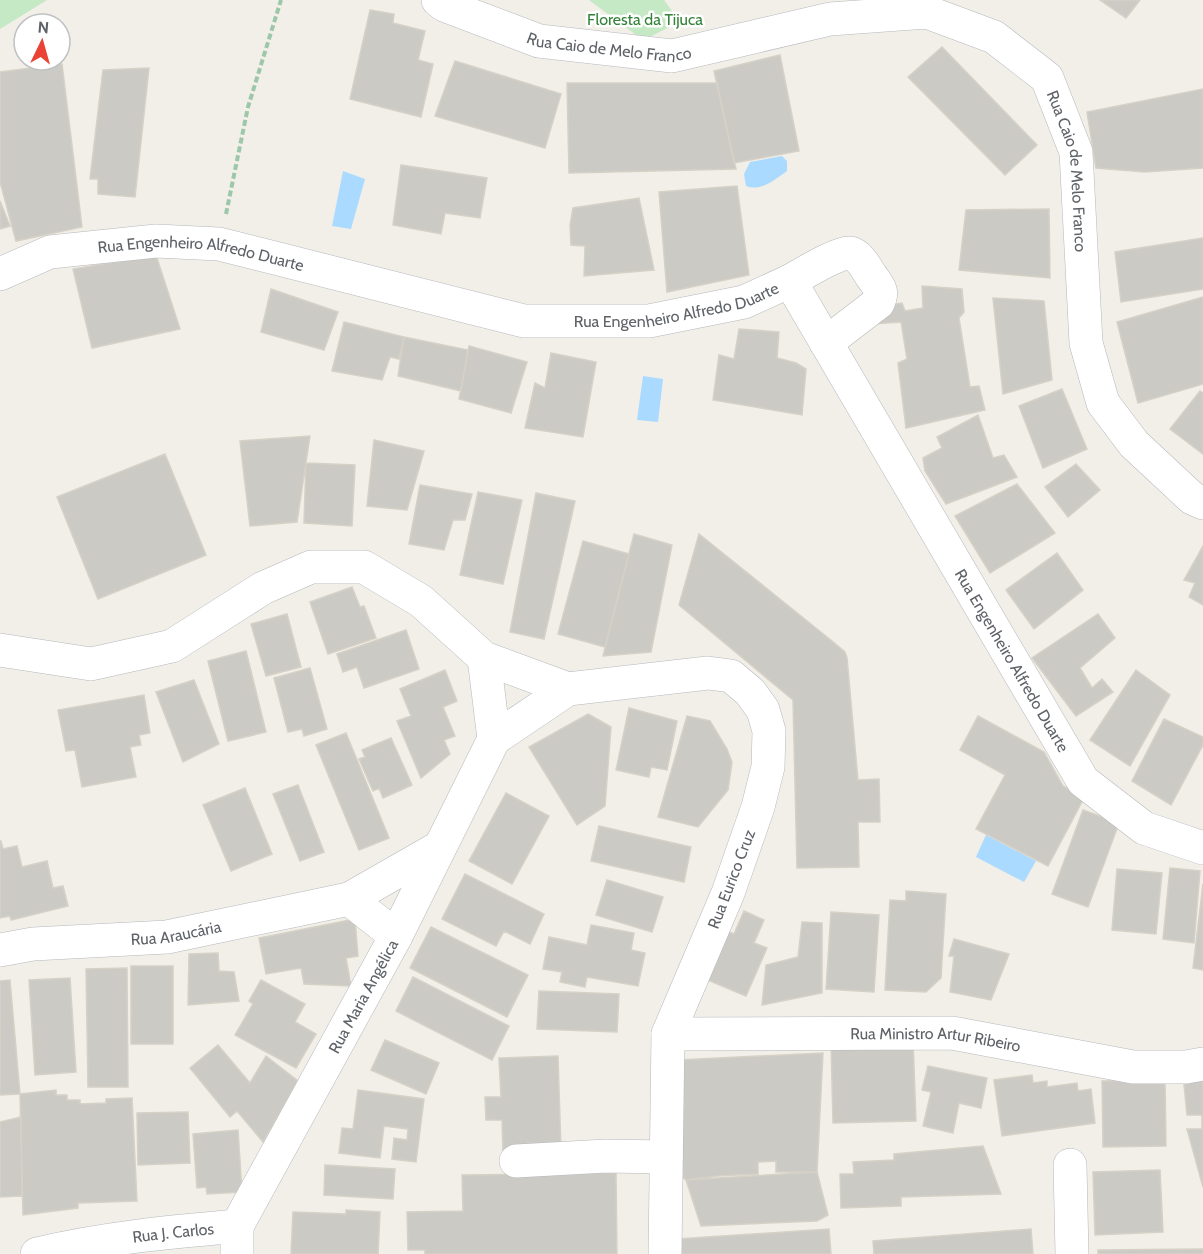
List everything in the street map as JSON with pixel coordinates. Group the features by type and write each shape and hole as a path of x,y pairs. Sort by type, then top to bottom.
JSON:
{"street":[{"name":"Rua Caio de Melo Franco","path":"438,0 444,5 539,41 672,56 830,19 927,12 994,37 1047,78 1076,152 1086,343 1103,404 1134,444 1192,498 1203,503"},
{"name":"Rua Engenheiro Alfredo Duarte","path":"0,274 50,252 156,241 219,244 524,321 649,321 744,302 790,281 1083,781 1144,828 1203,848"},
{"path":"790,281 839,255 849,253 858,257 880,289 882,295 878,303 826,343"},
{"path":"0,650 91,664 160,649 172,646 263,588 312,567 364,567 421,601 484,658 568,689"},
{"path":"484,658 494,739"},
{"name":"Rua Eurico Cruz","path":"568,689 708,673 731,676 750,692 763,710 770,731 768,767 758,807 728,893 668,1034 665,1254"},
{"name":"Rua Maria Angélica","path":"237,1240 396,936 494,739 568,689"},
{"name":"Rua Araucária","path":"0,950 33,944 167,937 349,899 440,847"},
{"path":"349,899 396,936"},
{"name":"Rua Ministro Artur Ribeiro","path":"668,1034 952,1033 1133,1067 1186,1067 1203,1064"},
{"path":"516,1161 606,1156 666,1157"},
{"path":"1070,1165 1072,1254"},
{"name":"Rua J. Carlos","path":"37,1254 72,1246 141,1236 237,1240"}],"path":[{"path":"219,244 248,107 281,0"}],"green space":[{"path":"0,0 47,0 28,12 12,12 12,22 0,29"},
{"name":"Floresta da Tijuca","path":"589,0 664,0 680,22 643,40"}],"water":[{"path":"782,156 787,161 787,171 762,186 746,186 744,174 750,162"},
{"path":"343,171 365,179 351,229 332,226"},
{"path":"643,376 663,379 658,422 637,420"},
{"path":"986,835 1036,861 1024,882 976,857"}],"building":[{"path":"1100,0 1140,0 1126,18"},
{"path":"370,10 394,14 393,23 425,31 418,60 433,64 421,117 350,99"},
{"path":"942,47 1037,145 1005,175 908,77"},
{"path":"780,55 799,151 734,163 714,71"},
{"path":"455,61 561,94 545,148 435,116"},
{"path":"149,68 135,197 98,194 98,179 90,179 103,70"},
{"path":"0,72 63,72 82,227 16,241 0,182"},
{"path":"567,83 717,83 736,169 569,173"},
{"path":"1203,89 1203,168 1145,172 1096,168 1087,112"},
{"path":"401,165 487,178 480,218 445,213 441,234 393,225"},
{"path":"737,186 749,275 667,292 659,192"},
{"path":"639,198 654,270 584,276 585,246 571,245 570,225 573,208"},
{"path":"0,201 10,226 0,229"},
{"path":"1049,209 1050,278 959,270 966,210"},
{"path":"1203,238 1203,289 1121,302 1115,252"},
{"path":"156,255 180,329 92,348 73,269"},
{"path":"922,286 962,289 964,312 959,318 970,387 979,386 985,410 906,428 898,363 907,359 901,322 873,324 882,306 902,303 905,311 923,308"},
{"path":"271,289 338,312 324,350 261,332"},
{"path":"1203,297 1203,384 1138,403 1117,322"},
{"path":"993,298 1044,301 1052,380 1003,394"},
{"path":"344,322 404,337 399,359 390,357 382,380 332,371"},
{"path":"739,329 779,332 777,358 796,363 806,369 802,415 713,400 719,355 734,359"},
{"path":"404,337 468,350 461,391 398,376"},
{"path":"469,346 527,362 511,413 459,399"},
{"path":"551,353 596,362 583,437 525,428 535,383 545,388"},
{"path":"1062,389 1087,449 1043,468 1019,406"},
{"path":"1200,391 1203,393 1203,454 1170,429"},
{"path":"978,415 993,458 1004,455 1017,477 946,504 925,471 923,458 942,448 937,437"},
{"path":"310,436 297,522 250,526 240,441"},
{"path":"374,440 424,451 407,510 367,506"},
{"path":"165,454 206,555 98,599 57,497"},
{"path":"306,463 355,465 352,526 304,523"},
{"path":"1076,464 1100,490 1068,517 1045,487"},
{"path":"1017,484 1055,533 990,573 955,516"},
{"path":"420,485 472,494 465,520 453,520 444,550 409,544"},
{"path":"478,492 522,500 503,584 460,575"},
{"path":"536,493 575,501 544,639 510,632"},
{"path":"634,534 672,545 651,652 603,656"},
{"path":"699,534 845,652 858,780 879,779 880,822 858,822 859,867 797,868 793,700 679,605"},
{"path":"583,541 629,554 605,647 558,634"},
{"path":"1203,546 1203,605 1189,597 1195,583 1184,580"},
{"path":"1057,553 1083,590 1034,629 1006,590"},
{"path":"352,587 360,607 364,606 376,638 328,654 310,602"},
{"path":"287,614 301,667 266,676 251,624"},
{"path":"1098,614 1115,638 1080,668 1092,688 1102,679 1113,692 1076,716 1032,658"},
{"path":"406,630 419,669 364,688 357,667 343,672 337,654"},
{"path":"246,651 266,732 228,741 208,661"},
{"path":"310,668 327,729 304,736 302,729 288,732 274,678"},
{"path":"445,670 457,701 443,707 455,736 444,740 450,754 421,778 397,721 411,716 400,689"},
{"path":"1136,670 1170,695 1130,766 1090,740"},
{"path":"194,680 219,744 183,762 156,692"},
{"path":"144,695 150,733 139,735 141,745 130,747 136,777 82,787 75,750 66,751 58,710"},
{"path":"629,708 677,721 667,770 651,767 649,777 616,770"},
{"path":"588,714 611,727 605,806 577,825 529,747"},
{"path":"687,716 710,721 732,762 728,790 698,827 658,817"},
{"path":"978,716 1044,752 1063,786 1084,798 1048,866 976,829 1005,775 960,750"},
{"path":"1164,719 1203,737 1203,745 1171,805 1132,781"},
{"path":"346,733 389,838 359,850 316,745"},
{"path":"391,738 412,785 383,798 379,788 373,791 359,759 365,757 362,750"},
{"path":"298,785 324,852 300,861 273,794"},
{"path":"245,788 272,854 231,871 203,805"},
{"path":"506,793 549,816 512,884 469,861"},
{"path":"1083,810 1119,823 1088,907 1052,894"},
{"path":"599,826 691,847 684,882 591,861"},
{"path":"0,841 3,849 17,846 22,867 47,861 53,888 63,886 68,906 11,920 10,916 0,918"},
{"path":"1170,868 1200,871 1194,943 1163,939"},
{"path":"1117,869 1162,873 1156,934 1112,930"},
{"path":"465,874 544,914 530,944 504,931 496,946 442,919"},
{"path":"607,880 663,897 652,932 596,915"},
{"path":"1203,884 1203,970 1193,968"},
{"path":"906,891 946,894 941,978 926,992 885,990 890,900 906,901"},
{"path":"744,911 764,920 754,943 767,948 746,996 703,978 724,930 734,934"},
{"path":"831,912 879,915 874,992 826,989"},
{"path":"355,919 358,956 346,958 351,986 304,984 301,968 266,974 259,938"},
{"path":"802,922 822,923 822,993 762,1005 766,965 798,957"},
{"path":"591,925 634,933 631,950 645,953 638,986 587,977 585,987 560,982 562,972 543,969 549,937 587,945"},
{"path":"431,927 528,975 507,1017 410,968"},
{"path":"954,939 1009,954 991,1000 950,992 954,956 949,956"},
{"path":"218,953 219,971 234,972 239,1001 188,1005 189,954"},
{"path":"131,966 173,966 173,1044 131,1044"},
{"path":"127,968 128,1087 88,1087 86,969"},
{"path":"413,977 509,1026 492,1060 396,1011"},
{"path":"70,978 76,1072 35,1075 29,980"},
{"path":"10,980 20,1094 0,1095 0,981"},
{"path":"261,980 305,1004 295,1022 316,1034 296,1068 235,1035 253,1004 249,1001"},
{"path":"539,991 619,994 617,1032 537,1029"},
{"path":"385,1040 439,1063 426,1094 371,1070"},
{"path":"913,1040 916,1121 833,1123 831,1043"},
{"path":"218,1045 250,1083 266,1056 298,1081 263,1142 237,1111 230,1117 190,1068"},
{"path":"823,1053 817,1172 776,1172 776,1161 758,1162 758,1174 686,1180 683,1178 678,1060"},
{"path":"558,1056 561,1151 503,1153 502,1120 486,1120 485,1097 501,1097 499,1058"},
{"path":"928,1066 987,1078 981,1108 959,1103 953,1133 923,1126 931,1092 922,1090"},
{"path":"1203,1068 1203,1187 1187,1129 1202,1129 1202,1115 1187,1115 1183,1074"},
{"path":"1032,1075 1033,1083 1047,1081 1047,1087 1077,1083 1078,1091 1091,1089 1095,1123 1002,1136 994,1080"},
{"path":"1165,1080 1166,1146 1103,1147 1102,1081"},
{"path":"56,1090 56,1095 67,1095 67,1100 80,1100 80,1104 106,1103 106,1099 132,1098 137,1201 78,1203 78,1208 23,1215 20,1094"},
{"path":"358,1090 424,1099 416,1162 392,1159 394,1138 407,1140 408,1129 384,1126 380,1158 339,1153 342,1128 353,1129"},
{"path":"188,1112 190,1163 138,1165 137,1113"},
{"path":"21,1117 22,1196 0,1197 0,1122"},
{"path":"238,1130 242,1192 207,1194 206,1187 197,1188 193,1134"},
{"path":"983,1146 1001,1194 901,1197 901,1206 841,1208 840,1174 854,1174 853,1162 894,1160 894,1154"},
{"path":"325,1165 395,1169 393,1199 324,1195"},
{"path":"1160,1170 1163,1232 1095,1235 1093,1172"},
{"path":"817,1172 828,1215 817,1221 701,1226 686,1180"},
{"path":"616,1173 617,1254 425,1254 425,1250 408,1250 407,1212 463,1211 462,1175"},
{"path":"346,1210 380,1212 378,1254 291,1254 293,1212 346,1214"},
{"path":"829,1229 831,1254 679,1254 678,1239"},
{"path":"1031,1229 1033,1254 874,1254 873,1241"},
{"path":"1203,1249 1203,1254 1098,1254 1098,1250"}]}
